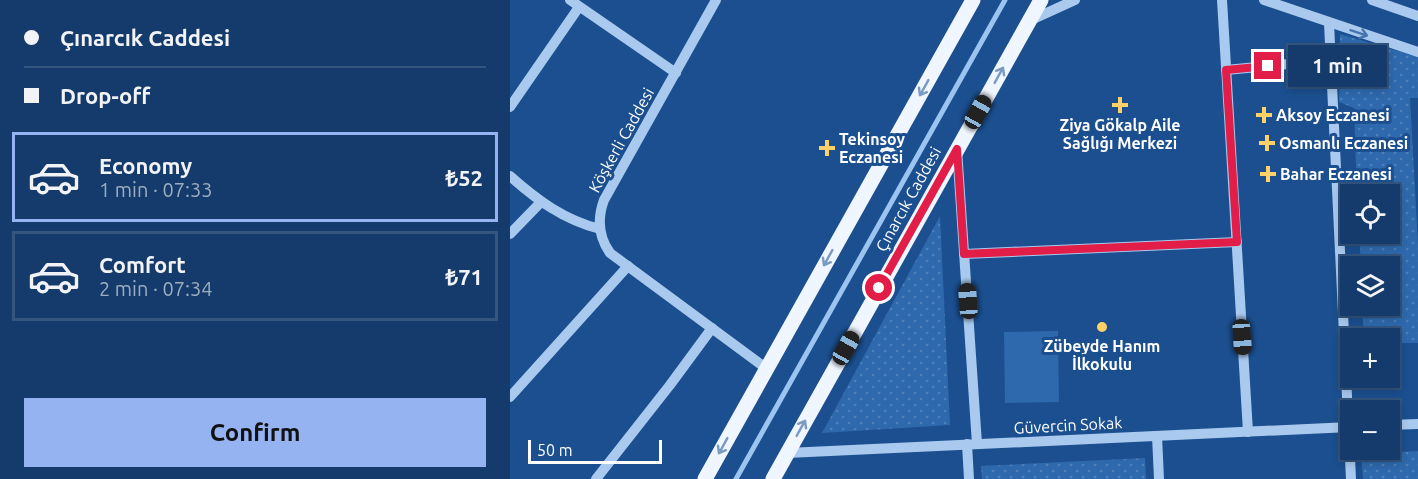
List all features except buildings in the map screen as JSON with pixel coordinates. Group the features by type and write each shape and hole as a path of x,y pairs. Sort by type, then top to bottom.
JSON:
{"main road":[{"path":"705,479 973,0"},
{"name":"Çınarcık Caddesi","path":"773,479 1041,0"}],"street":[{"name":"Köşkerli Caddesi","path":"600,229 604,200 716,0"},
{"path":"1029,22 1075,0"},
{"path":"1222,0 1248,432"},
{"path":"1264,0 1418,52"},
{"path":"1372,0 1418,16"},
{"path":"510,106 574,3 676,73"},
{"path":"1329,23 1348,400"},
{"path":"1226,70 1331,60"},
{"path":"957,149 972,444 969,479"},
{"path":"510,176 541,202 565,217 600,229 605,246 610,253 767,369"},
{"path":"510,234 541,202"},
{"path":"964,254 1237,242"},
{"path":"510,398 628,266"},
{"path":"596,479 712,328"},
{"path":"1400,425 1418,424"},
{"name":"Güvercin Sokak","path":"788,453 1340,427"},
{"path":"1157,436 1159,479"},
{"path":"1350,460 1351,479"}],"shaded area":[{"path":"1340,34 1418,57 1418,98 1410,98 1418,244 1418,343 1400,343 1400,328 1363,328 1363,316 1400,316 1400,256 1360,256 1360,244 1400,244 1400,184 1357,184 1354,108 1339,102"},
{"path":"940,216 950,425 822,433"},
{"path":"1058,331 1059,402 1005,403 1004,332"},
{"path":"1418,451 1418,479 1363,479 1361,460 1400,460 1400,452"},
{"path":"1145,458 1146,479 982,479 981,466"}],"waterway":[{"path":"736,479 1005,0"}],"place":[{"name":"Ziya Gökalp Aile Sağlığı Merkezi","path":"1120,105"},
{"name":"Aksoy Eczanesi","path":"1264,115"},
{"name":"Osmanlı Eczanesi","path":"1267,143"},
{"name":"Tekinsoy Eczanesi","path":"827,148"},
{"name":"Bahar Eczanesi","path":"1268,174"},
{"name":"Zübeyde Hanım İlkokulu","path":"1102,327"}],"route":[{"path":"879,288 957,149 964,254 1237,242 1226,70 1268,66"}]}
